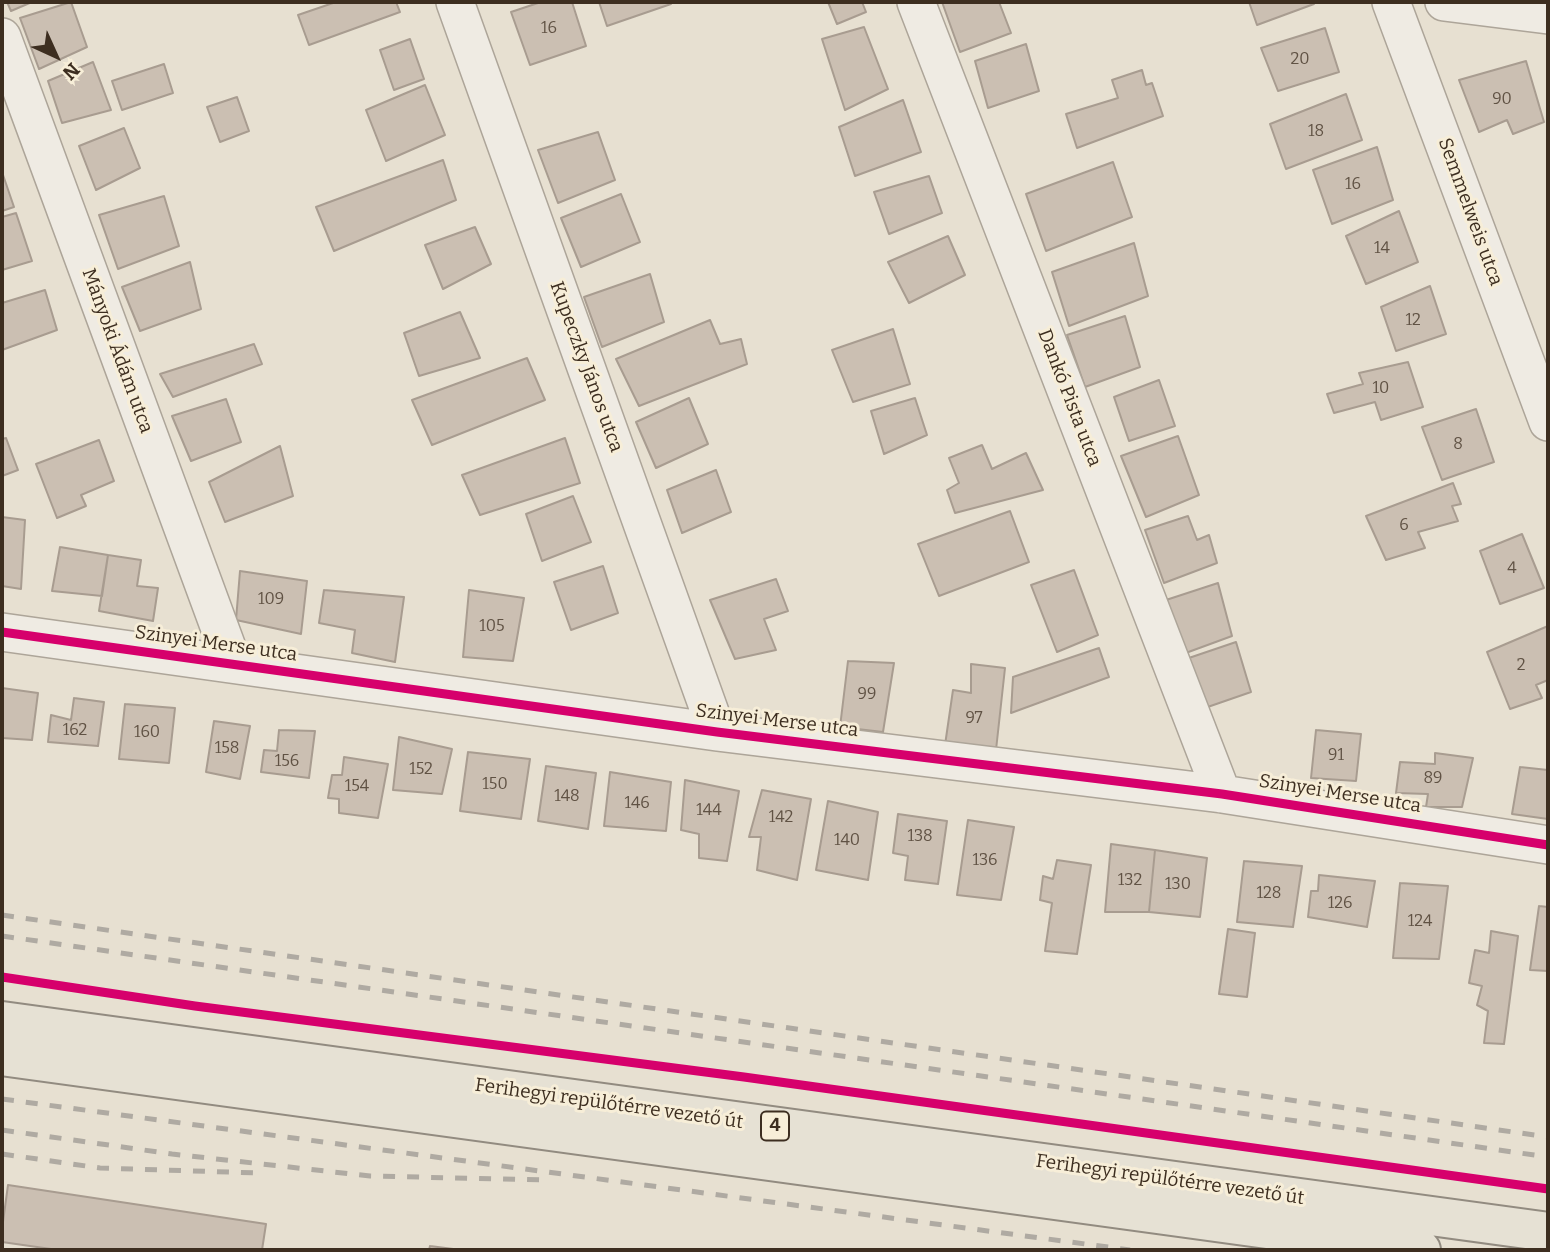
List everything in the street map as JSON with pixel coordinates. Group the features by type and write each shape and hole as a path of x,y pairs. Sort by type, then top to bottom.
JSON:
{"main road":[{"name":"Ferihegyi repülőtérre vezető út","path":"2,1021 1548,1232"},
{"name":"Ferihegyi repülőtérre vezető út","path":"2,1056 1421,1250"}],"street":[{"name":"Kupeczky János utca","path":"455,2 717,732"},
{"name":"Dankó Pista utca","path":"916,2 1222,794"},
{"name":"Semmelweis utca","path":"1391,2 1548,422"},
{"path":"1444,2 1548,15"},
{"name":"Mányoki Ádám utca","path":"2,37 233,664"},
{"name":"Szinyei Merse utca","path":"2,632 717,732 1222,794 1548,845"}],"building":[{"path":"7,2 32,2 11,11"},
{"path":"71,2 87,47 39,69 20,18"},
{"path":"336,2 396,2 400,12 309,45 298,15"},
{"path":"541,2 572,2 586,46 530,65 511,12"},
{"path":"599,2 671,2 671,4 607,26"},
{"path":"828,2 862,2 866,12 837,24"},
{"path":"942,2 999,2 1011,33 960,52"},
{"path":"1249,2 1314,2 1314,4 1257,25"},
{"path":"864,27 888,89 845,110 822,39"},
{"path":"1325,28 1339,72 1278,91 1261,48"},
{"path":"410,39 424,79 394,90 380,50"},
{"path":"1026,44 1039,91 988,108 975,61"},
{"path":"1526,61 1544,122 1513,134 1507,120 1479,132 1459,80"},
{"path":"93,62 111,110 62,123 48,81"},
{"path":"164,64 173,93 122,110 112,81"},
{"path":"1142,70 1146,85 1152,83 1163,116 1077,148 1066,114 1118,98 1112,80"},
{"path":"425,85 445,135 386,161 366,110"},
{"path":"1346,94 1362,140 1286,169 1270,124"},
{"path":"237,97 249,131 220,142 207,107"},
{"path":"903,100 921,152 855,176 839,127"},
{"path":"124,128 140,168 96,190 79,146"},
{"path":"598,132 615,180 558,203 538,150"},
{"path":"1377,147 1393,200 1332,224 1313,170"},
{"path":"443,160 456,200 334,251 316,207"},
{"path":"1113,162 1132,217 1046,251 1026,194"},
{"path":"2,172 14,207 2,211"},
{"path":"929,176 942,213 889,234 874,192"},
{"path":"621,194 640,242 581,267 561,218"},
{"path":"164,196 179,246 118,269 99,215"},
{"path":"1399,211 1418,262 1366,284 1346,236"},
{"path":"16,213 32,261 2,270 2,217"},
{"path":"475,227 491,264 443,289 425,245"},
{"path":"948,236 965,275 909,303 888,262"},
{"path":"1134,243 1148,296 1069,326 1052,272"},
{"path":"190,262 201,309 140,331 122,287"},
{"path":"650,274 664,322 602,347 584,297"},
{"path":"1430,286 1446,334 1396,351 1381,307"},
{"path":"45,290 57,330 2,350 2,303"},
{"path":"460,312 480,358 419,376 404,333"},
{"path":"1125,316 1140,367 1085,387 1067,335"},
{"path":"710,320 720,344 741,339 747,364 639,406 616,359"},
{"path":"893,329 910,384 853,402 832,350"},
{"path":"254,344 262,364 173,397 160,374"},
{"path":"527,358 545,400 432,445 412,400"},
{"path":"1408,362 1423,407 1381,420 1375,402 1334,413 1327,394 1363,384 1359,373"},
{"path":"1159,380 1175,426 1129,441 1114,397"},
{"path":"689,398 708,444 656,468 636,422"},
{"path":"915,398 927,435 884,454 871,411"},
{"path":"226,399 241,442 191,461 172,416"},
{"path":"1476,409 1494,462 1442,480 1422,427"},
{"path":"1178,436 1199,495 1146,517 1121,456"},
{"path":"6,438 18,470 2,476 2,439"},
{"path":"565,438 580,483 480,515 462,475"},
{"path":"99,440 114,481 81,495 86,506 57,518 36,464"},
{"path":"982,445 992,469 1026,453 1043,490 955,513 947,490 959,483 949,458"},
{"path":"280,446 293,496 225,522 209,482"},
{"path":"716,470 731,512 682,533 667,490"},
{"path":"1453,483 1461,504 1452,506 1458,521 1418,532 1425,548 1386,560 1366,516"},
{"path":"573,496 591,542 542,561 526,514"},
{"path":"1010,511 1029,562 939,596 918,544"},
{"path":"1188,516 1197,540 1209,535 1217,563 1164,583 1145,530"},
{"path":"2,517 25,520 21,589 2,586"},
{"path":"1522,534 1544,588 1500,604 1480,551"},
{"path":"60,547 108,555 102,596 52,591"},
{"path":"108,555 141,560 137,586 158,588 153,621 99,611"},
{"path":"603,566 618,613 571,630 554,582"},
{"path":"1074,570 1098,635 1057,652 1031,585"},
{"path":"240,571 307,581 301,634 236,620"},
{"path":"776,579 788,611 764,619 776,650 735,659 710,600"},
{"path":"1218,583 1232,636 1183,654 1166,600"},
{"path":"324,590 404,597 395,662 352,653 355,630 319,623"},
{"path":"469,590 524,598 513,661 463,657"},
{"path":"1548,626 1548,680 1536,685 1542,698 1510,709 1487,652"},
{"path":"1236,642 1251,692 1199,710 1180,661"},
{"path":"1099,648 1109,677 1011,713 1013,677"},
{"path":"848,661 894,663 883,732 840,727"},
{"path":"971,664 1005,668 996,750 945,745 953,690 971,693"},
{"path":"2,688 38,693 32,740 2,738"},
{"path":"74,698 104,702 98,746 48,742 51,715 71,720"},
{"path":"125,704 175,708 169,763 119,759"},
{"path":"214,721 250,726 240,779 206,772"},
{"path":"279,730 315,731 309,778 261,772 264,750 277,751"},
{"path":"1316,730 1361,734 1356,781 1311,778"},
{"path":"399,737 452,749 442,794 393,790"},
{"path":"468,752 530,759 521,819 460,811"},
{"path":"1435,753 1473,758 1462,807 1426,807 1428,794 1396,793 1400,762 1435,764"},
{"path":"344,757 388,764 378,818 339,813 339,799 328,798 332,775 342,775"},
{"path":"546,766 596,773 588,829 538,821"},
{"path":"1520,767 1548,770 1548,819 1512,814"},
{"path":"610,772 671,782 666,831 604,826"},
{"path":"685,780 739,791 727,861 699,858 699,834 681,830"},
{"path":"762,790 811,799 797,880 757,870 761,837 749,837"},
{"path":"828,801 878,812 868,880 816,870"},
{"path":"898,814 947,821 938,884 905,880 908,856 893,853"},
{"path":"968,820 1014,827 1001,900 957,895"},
{"path":"1111,844 1155,850 1149,912 1105,912"},
{"path":"1155,850 1207,858 1200,917 1149,912"},
{"path":"1057,860 1091,865 1077,954 1045,951 1052,903 1040,900 1043,876 1053,879"},
{"path":"1244,861 1302,866 1293,927 1237,922"},
{"path":"1319,875 1375,881 1367,927 1308,917 1311,891 1318,891"},
{"path":"1400,883 1448,886 1439,959 1393,958"},
{"path":"1539,906 1548,907 1548,971 1530,970"},
{"path":"1228,929 1255,933 1247,997 1219,994"},
{"path":"1491,931 1518,936 1504,1044 1484,1043 1488,1011 1477,1005 1482,986 1469,983 1475,950 1489,953"},
{"path":"8,1185 266,1224 262,1250 58,1250 2,1242"},
{"path":"430,1246 461,1250 429,1250"}],"railway":[{"path":"2,915 1548,1137"},
{"path":"2,936 1548,1157"},
{"path":"2,1099 1130,1250"},
{"path":"2,1130 172,1154 370,1176 547,1180"},
{"path":"2,1154 100,1168 260,1173"}],"cycle path":[{"path":"2,632 717,732 1222,794 1548,845"},
{"path":"2,977 195,1006 744,1077 1548,1189"}]}
